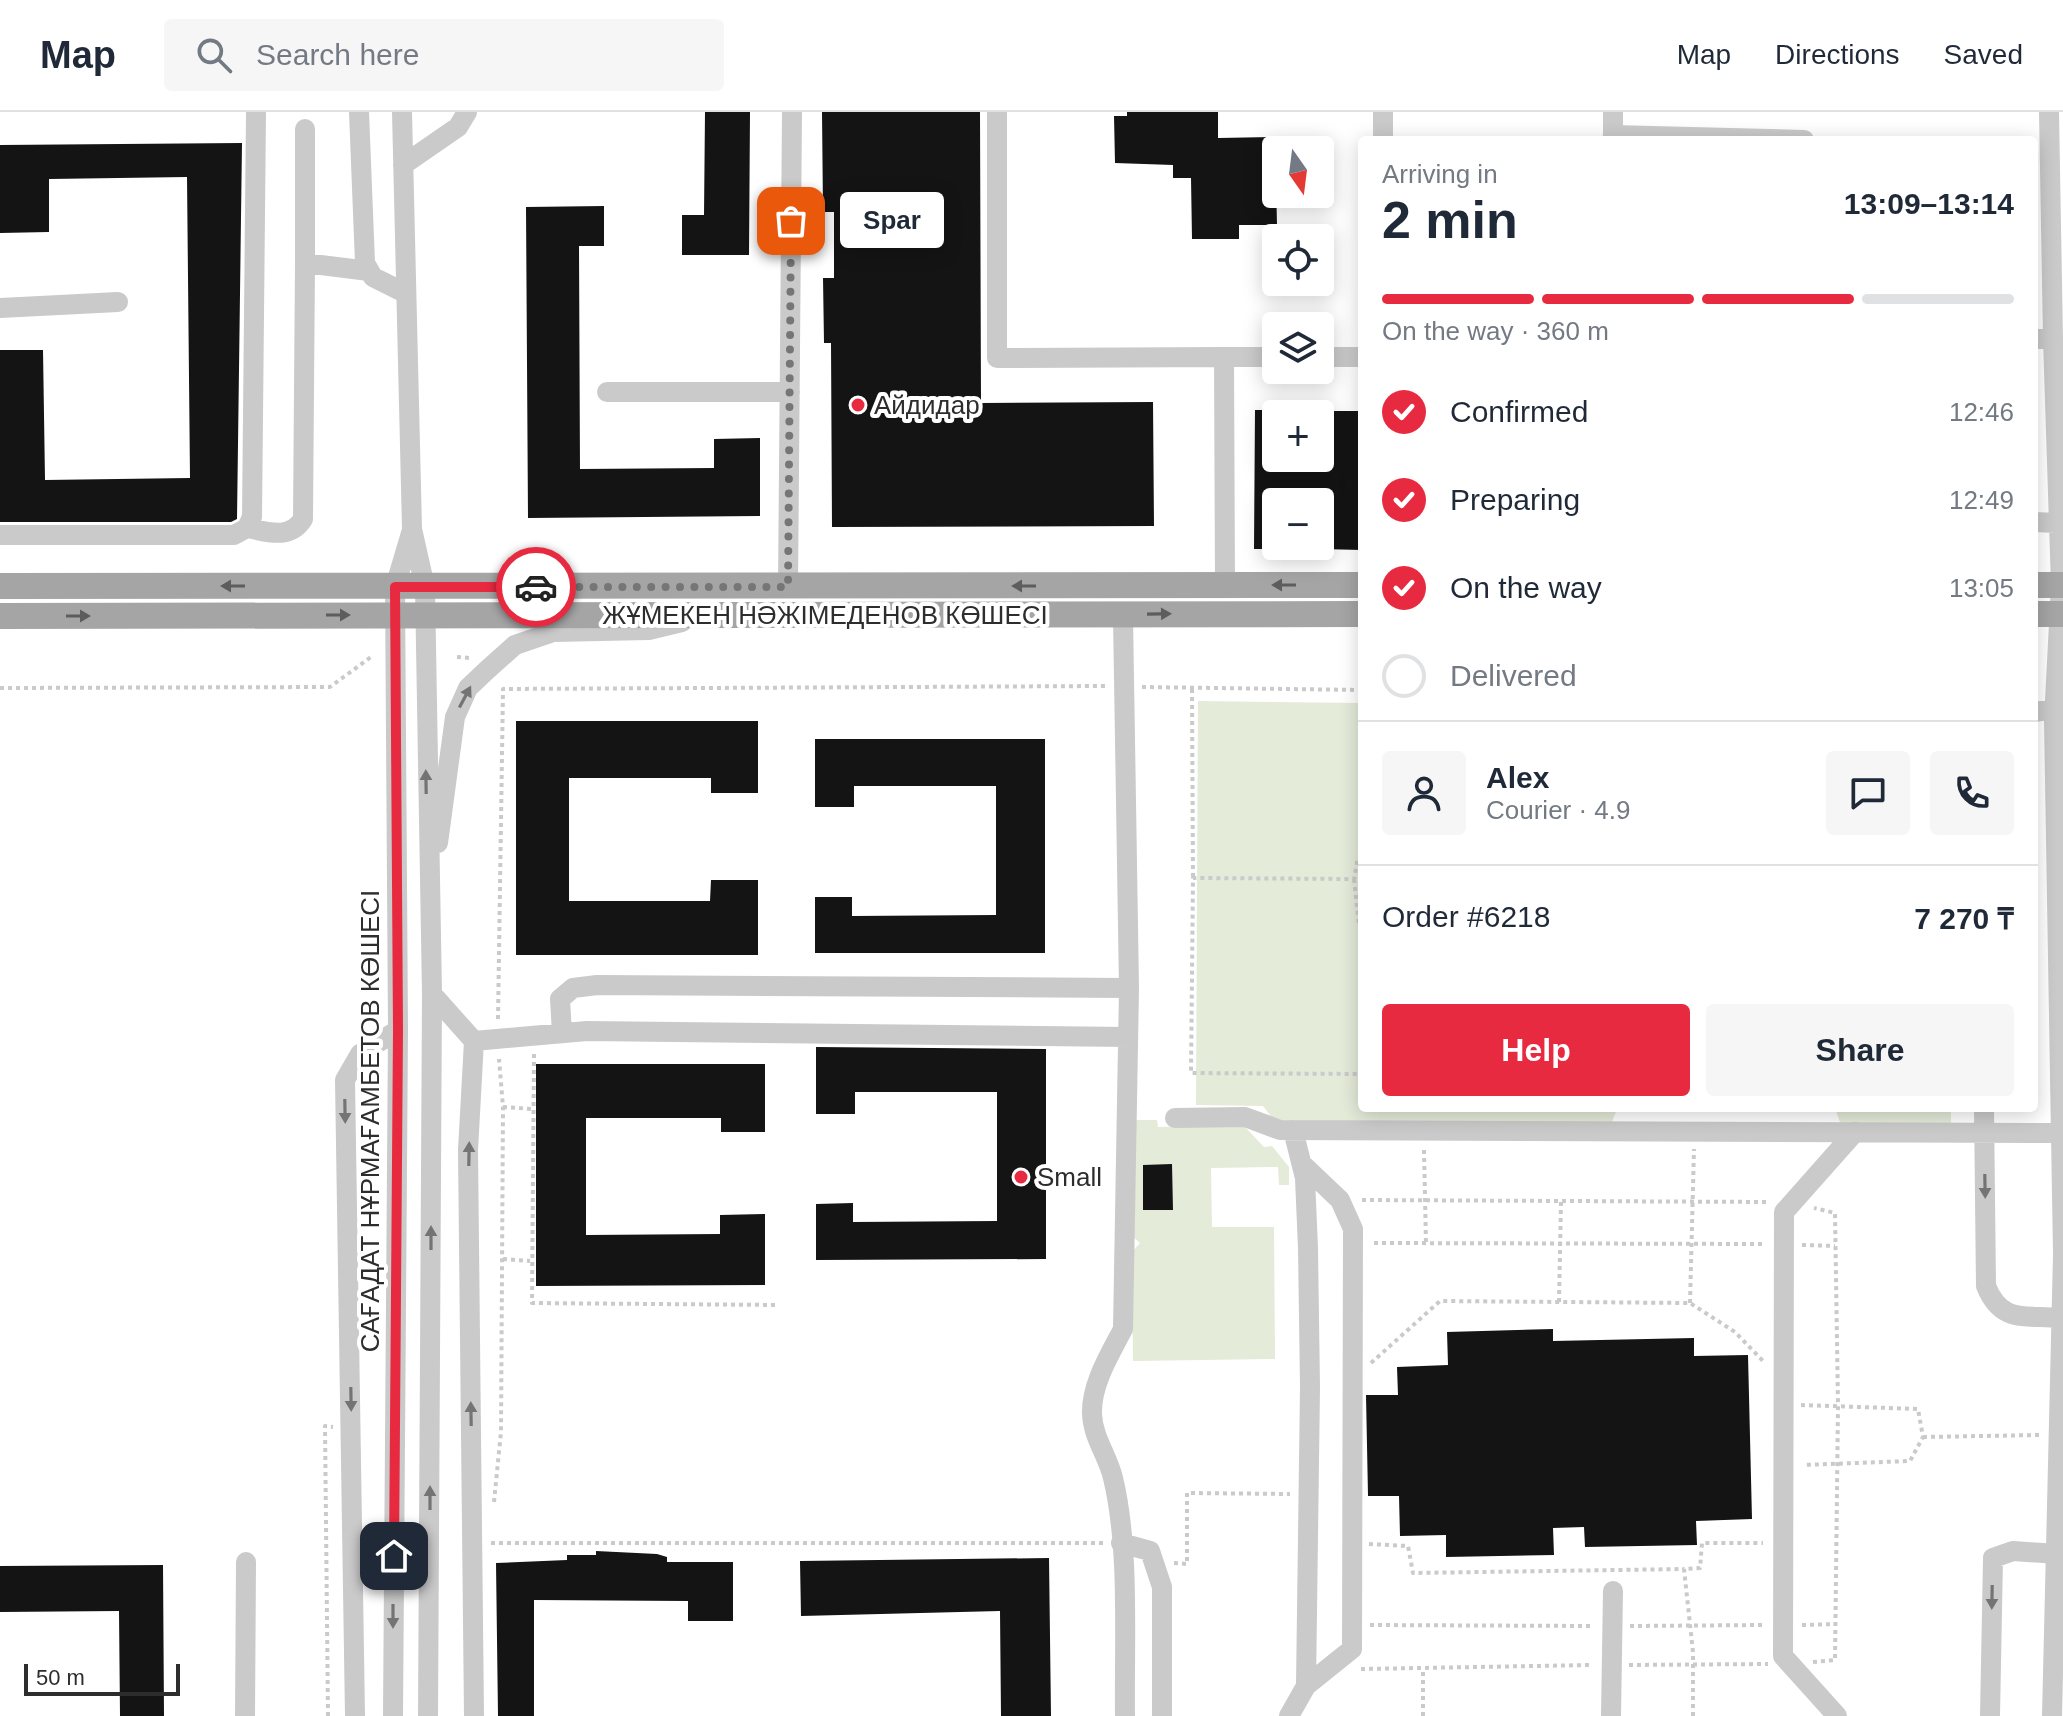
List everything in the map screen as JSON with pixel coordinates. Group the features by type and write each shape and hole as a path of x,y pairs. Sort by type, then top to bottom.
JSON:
{"main road":[{"name":"ЖҰМЕКЕН НӘЖІМЕДЕНОВ КӨШЕСІ","path":"0,586 1358,585"},
{"path":"2038,585 2062,585"},
{"name":"ЖҰМЕКЕН НӘЖІМЕДЕНОВ КӨШЕСІ","path":"0,616 1358,614"},
{"path":"2038,614 2062,614"}],"street":[{"path":"0,535 234,535 247,528 252,517 256,112"},
{"path":"359,112 365,263 373,277 405,293"},
{"name":"САҒАДАТ НҰРМАҒАМБЕТОВ КӨШЕСІ","path":"402,112 412,529 425,587 432,994 428,1716"},
{"path":"403,165 458,127 467,112"},
{"path":"788,587 792,112"},
{"path":"997,112 997,358 1262,357"},
{"path":"1383,112 1383,136"},
{"path":"1613,112 1613,136"},
{"path":"2049,112 2042,147 2043,339 2062,585 2057,717 2063,1254 2059,1318 2061,1494 2060,1587 2052,1716"},
{"path":"247,528 284,534 298,527 303,519 305,129"},
{"path":"305,263 369,271"},
{"path":"0,308 118,302"},
{"path":"1224,357 1225,585"},
{"path":"1334,357 1358,357"},
{"path":"607,392 790,392"},
{"path":"2038,522 2057,523"},
{"name":"САҒАДАТ НҰРМАҒАМБЕТОВ КӨШЕСІ","path":"393,1716 398,1030 395,587 412,529"},
{"path":"429,938 437,845 455,717 468,688 515,645 553,632 649,630 717,614"},
{"path":"1123,616 1129,988 1123,1329 1101,1373 1092,1413 1098,1442 1113,1476 1121,1543 1125,1716"},
{"path":"562,1033 560,999 573,988 597,985 1129,988"},
{"path":"432,994 474,1041 468,1150 474,1716"},
{"path":"355,1716 345,1080 360,1054 398,1030"},
{"path":"474,1041 562,1033 1128,1037"},
{"path":"1984,1112 1986,1286 1994,1305 2009,1314 2059,1318"},
{"path":"1175,1118 1245,1117 1280,1130 1695,1129 2061,1133"},
{"path":"1293,1130 1301,1163 1308,1248 1306,1686"},
{"path":"1837,1716 1783,1656 1784,1212 1855,1132"},
{"path":"1289,1716 1306,1686 1352,1649 1350,1375 1353,1229 1340,1200 1301,1163"},
{"path":"1121,1543 1150,1551 1162,1587 1162,1716"},
{"path":"1990,1716 1993,1558 2013,1551 2058,1554"},
{"path":"245,1716 246,1562"},
{"path":"1611,1716 1613,1591"}],"path":[{"path":"0,688 330,687 371,657"},
{"path":"457,657 473,658"},
{"path":"492,1515 501,1432 503,1107 498,1040 503,689 1124,686 1358,690"},
{"path":"1192,688 1191,1073 1358,1074"},
{"path":"1358,857 1354,879 1358,916"},
{"path":"1193,878 1354,879"},
{"path":"535,1036 530,1261 532,1303 778,1305"},
{"path":"503,1107 532,1109"},
{"path":"1690,1303 1695,1129"},
{"path":"1424,1147 1426,1244"},
{"path":"1326,1670 1835,1660 1838,1406 1835,1213 1793,1203 1340,1200"},
{"path":"1559,1302 1561,1201"},
{"path":"1353,1243 1835,1246"},
{"path":"503,1259 530,1261"},
{"path":"1350,1375 1358,1376 1440,1301 1690,1303 1735,1332 1770,1368"},
{"path":"1783,1466 1910,1461 1923,1437 1918,1409 1784,1405"},
{"path":"328,1716 325,1426 344,1427"},
{"path":"1923,1437 2061,1434"},
{"path":"1150,1551 1161,1544 1171,1563 1187,1564 1187,1493 1309,1494"},
{"path":"491,1529 489,1543 1121,1543"},
{"path":"1351,1544 1408,1546 1413,1573 1700,1568 1702,1543 1781,1543"},
{"path":"1684,1569 1693,1665 1693,1716"},
{"path":"1351,1625 1835,1624"},
{"path":"1423,1668 1423,1716"}],"green space":[{"path":"1198,701 1358,703 1358,1112 1616,1112 1610,1127 1277,1124 1263,1106 1196,1105"},
{"path":"1836,1112 1951,1112 1951,1127 1842,1128"},
{"path":"1129,1120 1157,1120 1158,1127 1243,1125 1264,1147 1272,1146 1289,1167 1289,1185 1279,1185 1278,1167 1211,1168 1212,1227 1274,1227 1275,1359 1133,1361 1132,1252 1140,1243 1131,1235"}],"building":[{"path":"705,112 750,112 749,255 682,255 682,215 704,215"},
{"path":"822,112 980,112 981,403 1153,402 1154,526 832,527 831,343 824,343 823,278 834,278 834,212 823,212"},
{"path":"1127,112 1218,112 1218,138 1262,137 1262,208 1277,208 1277,224 1239,225 1239,239 1192,239 1191,178 1173,178 1173,165 1115,163 1114,116 1127,116"},
{"path":"242,143 237,519 231,522 0,522 0,350 43,350 45,480 190,478 187,177 49,179 49,232 0,233 0,145"},
{"path":"604,206 604,246 579,246 580,469 714,468 714,439 760,438 760,516 528,518 526,207"},
{"path":"1255,410 1262,410 1262,472 1334,472 1334,411 1358,411 1358,550 1334,549 1334,488 1262,488 1262,549 1254,549"},
{"path":"516,721 758,721 758,793 711,793 711,778 569,778 569,901 710,901 711,880 758,880 758,955 516,955"},
{"path":"815,739 1045,739 1045,953 815,953 815,897 852,897 852,916 996,915 996,786 854,786 854,807 815,807"},
{"path":"816,1047 1046,1049 1046,1259 816,1260 816,1204 853,1203 853,1222 997,1221 997,1092 855,1092 855,1114 816,1114"},
{"path":"536,1064 765,1064 765,1132 721,1132 721,1118 586,1118 586,1235 720,1234 720,1215 765,1214 765,1285 536,1286"},
{"path":"1172,1164 1173,1210 1143,1210 1143,1165"},
{"path":"1553,1329 1553,1341 1694,1338 1694,1356 1748,1355 1752,1519 1696,1521 1697,1545 1585,1547 1584,1527 1553,1528 1554,1555 1446,1557 1446,1535 1400,1536 1399,1496 1368,1496 1366,1395 1398,1395 1397,1367 1448,1365 1447,1332"},
{"path":"596,1551 657,1554 667,1557 667,1562 733,1562 733,1621 688,1621 688,1601 534,1600 534,1716 498,1716 496,1563 567,1560 567,1555 596,1555"},
{"path":"1049,1558 1051,1716 1001,1716 1000,1611 801,1616 800,1561"},
{"path":"163,1565 164,1716 120,1716 119,1611 0,1612 0,1566"}],"way so far":[{"path":"536,587 788,587 791,221"}],"place":[{"name":"Spar","path":"791,221"},
{"name":"Айдидар","path":"858,405"},
{"name":"Small","path":"1021,1177"}],"route":[{"path":"394,1556 398,1030 395,587 536,587"}]}
